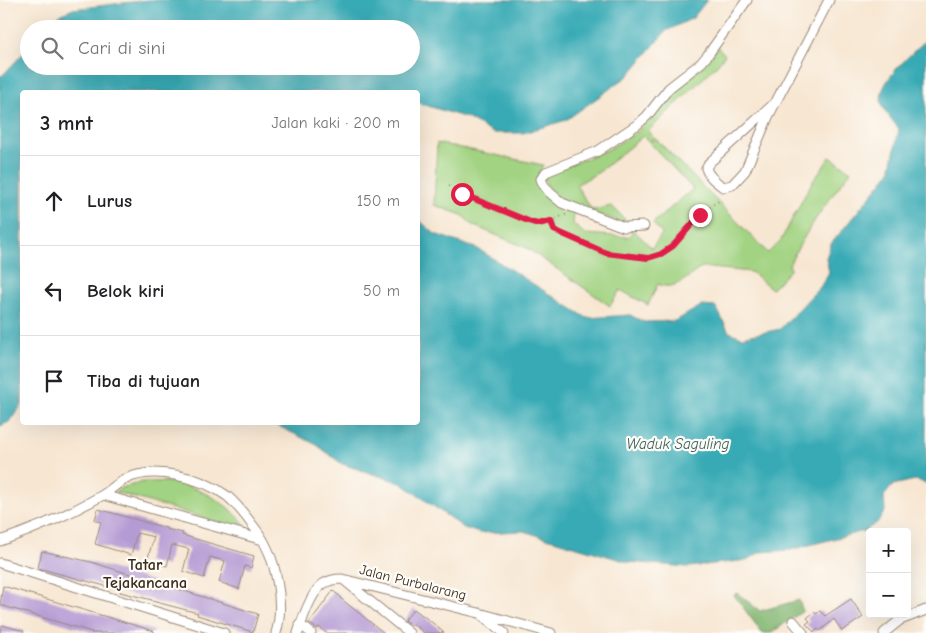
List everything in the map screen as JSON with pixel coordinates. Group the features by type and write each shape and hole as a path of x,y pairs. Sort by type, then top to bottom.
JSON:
{"street":[{"path":"644,226 624,227 562,203 543,184 541,179 546,172 598,151 647,116 669,88 707,56 746,0"},
{"path":"776,102 706,168 716,183 722,187 732,185 745,171 776,102 829,0"},
{"path":"0,541 34,530 103,495 125,479 134,476 153,473 196,480 219,490 237,505 263,540 273,564 279,595 280,609 276,633"},
{"path":"103,495 263,540"},
{"path":"0,563 224,633"},
{"name":"Jalan Purbalarang","path":"299,629 313,596 322,584 334,579 342,579 552,633"},
{"path":"342,579 409,633"},
{"path":"884,633 900,620 926,610"},
{"path":"479,613 504,633"},
{"path":"793,621 803,633"},
{"path":"299,629 311,633"}],"path":[{"path":"449,186 474,200 538,224 551,221 576,208"},
{"path":"551,221 554,230 606,253 648,258 661,254 673,246 700,215 721,200"}],"green space":[{"path":"718,47 725,55 716,66 648,131 654,138 649,142 643,136 599,172 576,185 592,210 612,206 631,226 562,201 548,188 544,178 549,173 607,150 637,132 671,94 706,63"},
{"path":"655,138 768,253 781,240 811,184 830,157 851,171 810,228 789,265 791,269 772,289 751,272 702,267 676,285 664,286 658,284 648,305 620,290 610,306 527,248 472,225 462,215 434,205 437,143 543,165 540,173 542,188 553,199 574,212 573,224 585,234 629,237 633,230 652,248 662,234 653,223 693,189 650,143"},
{"path":"143,482 178,483 198,490 236,514 249,531 115,492 121,488"},
{"path":"737,593 760,611 799,600 803,611 771,633 762,633 734,595"}],"water":[{"path":"148,0 707,0 693,18 666,31 628,76 566,120 523,133 493,133 467,118 420,104 420,90 20,90 20,408 9,422 0,426 0,76 20,57 20,75 420,75 420,20 54,20 59,15 73,9"},
{"name":"Waduk Saguling","path":"926,40 926,483 915,480 893,485 884,496 885,511 877,523 866,528 864,531 790,550 760,552 748,560 688,567 628,562 523,531 479,533 464,528 401,483 342,464 317,445 276,425 420,425 420,221 435,234 478,249 587,318 630,315 644,322 675,321 701,306 716,307 729,332 742,337 780,329 821,286 829,272 826,258 831,244 890,172 899,129 883,107 881,98 883,89 895,70"}],"building":[{"path":"98,509 183,533 182,535 254,556 251,568 245,566 239,589 219,582 225,561 210,557 204,578 183,571 189,549 172,545 167,566 147,561 154,537 137,533 131,555 95,544 101,522 95,520"},
{"path":"42,551 91,562 258,614 253,632 197,615 198,613 38,568"},
{"path":"3,586 154,631 154,633 91,633 0,605"},
{"path":"333,591 384,633 326,633 319,627 317,629 309,623"},
{"path":"851,599 863,617 842,631 834,619 820,631 818,629 814,632 806,624 810,621 807,618 814,612 816,614 820,611 825,616"},
{"path":"414,609 444,633 424,633 413,624 411,626 404,621"},
{"path":"2,625 24,631 23,633 0,633"}],"district":[{"name":"Tatar Tejakancana","path":"145,573"}],"route":[{"path":"462,194 528,221 538,224 551,221 554,230 606,253 648,258 661,254 673,246 700,215"}]}
